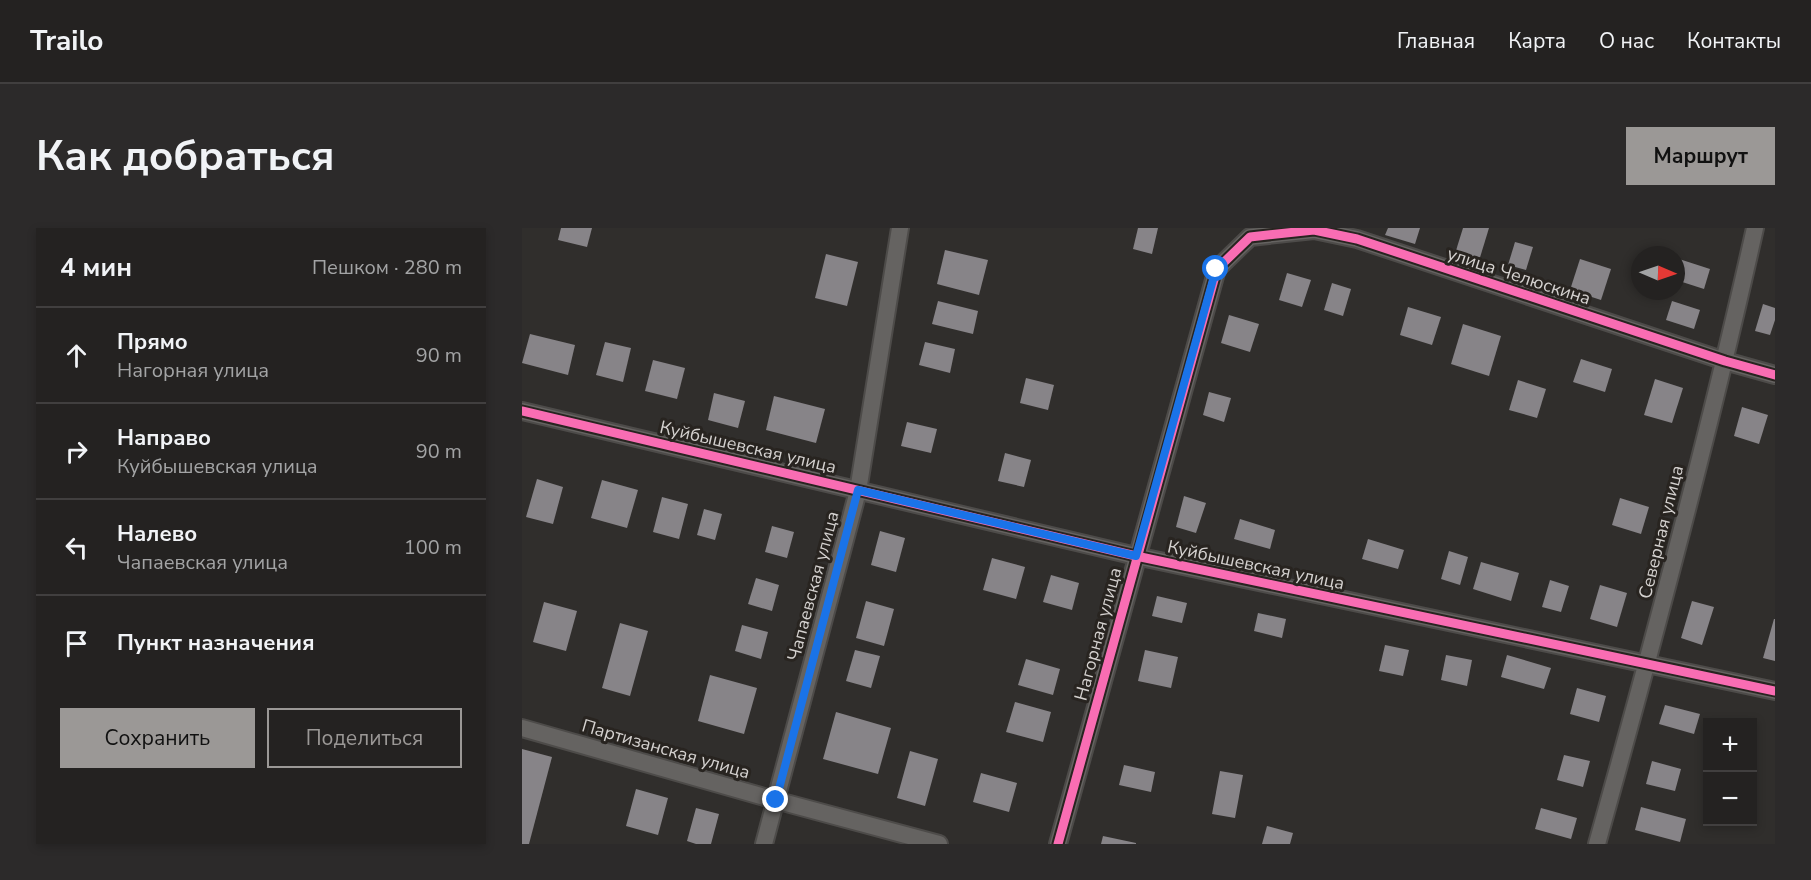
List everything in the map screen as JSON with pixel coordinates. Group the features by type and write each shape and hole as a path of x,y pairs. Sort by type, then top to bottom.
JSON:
{"street":[{"name":"Чапаевская улица","path":"764,844 858,490 900,228"},
{"name":"Северная улица","path":"1597,844 1647,664 1725,361 1755,228"},
{"name":"улица Челюскина","path":"1250,237 1314,230 1357,239 1725,361 1775,375"},
{"name":"Нагорная улица","path":"1058,844 1216,269 1250,237"},
{"name":"Куйбышевская улица","path":"522,411 1136,556 1775,691"},
{"name":"Партизанская улица","path":"522,728 939,844"}],"building":[{"path":"561,228 592,228 587,247 558,240"},
{"path":"1138,228 1158,228 1152,254 1133,249"},
{"path":"1388,228 1420,228 1415,244 1385,235"},
{"path":"1463,228 1489,228 1478,264 1454,257"},
{"path":"1515,242 1533,247 1526,270 1508,265"},
{"path":"945,250 988,260 979,295 937,284"},
{"path":"826,254 858,262 847,306 815,298"},
{"path":"1580,259 1611,269 1601,300 1570,290"},
{"path":"1685,261 1710,269 1704,289 1685,283"},
{"path":"1287,273 1311,280 1302,307 1279,300"},
{"path":"1332,283 1351,289 1343,316 1324,310"},
{"path":"938,301 978,311 973,334 932,324"},
{"path":"1672,301 1700,310 1694,329 1666,320"},
{"path":"1763,304 1775,308 1775,320 1770,335 1755,331"},
{"path":"1408,307 1441,317 1432,345 1400,335"},
{"path":"1229,315 1259,324 1250,352 1221,343"},
{"path":"1463,324 1501,336 1489,376 1451,364"},
{"path":"530,334 575,345 568,375 522,363"},
{"path":"605,342 631,348 623,382 596,375"},
{"path":"925,342 955,349 950,373 919,365"},
{"path":"1581,359 1612,369 1605,392 1573,382"},
{"path":"653,360 685,368 677,399 645,391"},
{"path":"1026,378 1054,385 1048,410 1020,403"},
{"path":"1655,379 1683,388 1672,423 1644,415"},
{"path":"1518,380 1546,389 1537,418 1509,410"},
{"path":"1209,392 1231,398 1224,422 1203,415"},
{"path":"714,393 745,401 738,428 708,420"},
{"path":"774,396 825,409 816,443 766,430"},
{"path":"1742,407 1768,415 1759,444 1734,436"},
{"path":"907,422 937,429 931,453 901,446"},
{"path":"1005,453 1031,460 1024,487 998,481"},
{"path":"537,479 563,487 553,524 526,517"},
{"path":"602,480 638,490 627,528 591,518"},
{"path":"1184,496 1206,503 1196,533 1176,527"},
{"path":"662,497 688,504 679,539 653,532"},
{"path":"1620,498 1649,507 1641,534 1612,525"},
{"path":"704,509 722,514 715,540 697,535"},
{"path":"1240,519 1275,530 1270,549 1234,539"},
{"path":"772,526 794,532 787,558 765,552"},
{"path":"880,531 905,538 896,572 871,565"},
{"path":"1368,539 1404,550 1398,569 1362,559"},
{"path":"1449,551 1468,557 1460,585 1441,579"},
{"path":"992,558 1025,567 1016,599 983,590"},
{"path":"1481,562 1519,573 1511,601 1473,589"},
{"path":"1051,575 1079,583 1072,610 1043,602"},
{"path":"756,578 779,585 772,611 748,604"},
{"path":"1550,580 1569,586 1561,612 1542,607"},
{"path":"1600,585 1627,593 1617,627 1590,619"},
{"path":"1157,596 1187,603 1182,623 1152,616"},
{"path":"866,601 894,609 884,646 856,638"},
{"path":"1692,601 1714,607 1702,645 1681,638"},
{"path":"544,602 577,611 566,651 533,642"},
{"path":"1258,613 1286,619 1282,638 1254,631"},
{"path":"1775,619 1775,661 1763,658"},
{"path":"620,623 648,631 630,696 602,688"},
{"path":"742,625 768,632 761,659 735,651"},
{"path":"1385,645 1409,650 1403,676 1379,671"},
{"path":"855,650 880,656 871,688 846,681"},
{"path":"1145,650 1178,657 1171,688 1138,681"},
{"path":"1446,655 1472,660 1467,686 1441,680"},
{"path":"1507,655 1551,668 1544,689 1501,677"},
{"path":"1026,659 1060,669 1053,695 1018,685"},
{"path":"710,675 757,688 744,734 698,721"},
{"path":"1577,688 1606,696 1599,722 1570,714"},
{"path":"1015,702 1051,712 1043,742 1006,732"},
{"path":"1665,705 1700,714 1694,734 1659,724"},
{"path":"836,712 891,728 878,774 823,759"},
{"path":"522,749 552,757 529,844 522,844"},
{"path":"910,751 938,759 925,806 897,798"},
{"path":"1564,755 1590,761 1583,787 1557,780"},
{"path":"1652,761 1681,769 1675,791 1646,784"},
{"path":"1124,765 1155,772 1151,792 1119,785"},
{"path":"1220,771 1243,775 1235,818 1212,814"},
{"path":"981,773 1017,783 1009,812 973,802"},
{"path":"636,789 668,798 658,835 626,826"},
{"path":"1641,807 1686,819 1680,842 1635,830"},
{"path":"696,808 719,814 711,844 696,844 687,841"},
{"path":"1541,808 1577,818 1571,839 1535,829"},
{"path":"1267,826 1293,833 1290,844 1262,844"},
{"path":"1103,836 1136,843 1136,844 1101,844"}],"cycle path":[{"path":"1058,844 1217,269 1250,237 1314,230 1357,239 1725,361 1775,375"},
{"path":"522,411 1136,556 1775,691"}],"route":[{"path":"776,800 858,490 1136,556 1216,269"}]}
